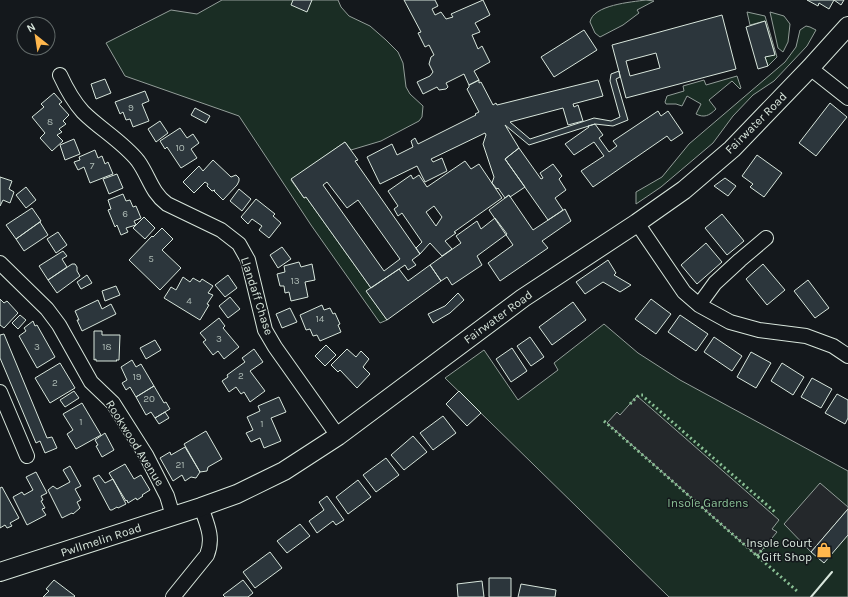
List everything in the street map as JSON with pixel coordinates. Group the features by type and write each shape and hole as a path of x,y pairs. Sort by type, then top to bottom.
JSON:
{"street":[{"name":"Fairwater Road","path":"201,507 237,494 284,471 338,436 523,298 637,223 684,190 732,149 848,26"},
{"path":"810,68 848,98"},
{"name":"Llandaff Chase","path":"60,76 68,91 83,111 138,161 159,198 167,204 221,230 239,244 248,260 266,330 275,347 338,436"},
{"path":"637,223 684,292 699,305 730,322 759,330 806,336 833,346 848,356"},
{"path":"699,305 716,283 766,238"},
{"name":"Rookwood Avenue","path":"0,263 47,310 59,325 91,382 113,403 146,455 167,496 173,516"},
{"path":"0,392 27,456"},
{"path":"173,597 207,555 210,547 210,532 201,507"},
{"name":"Pwllmelin Road","path":"0,572 201,507"}],"green space":[{"path":"222,0 338,0 341,7 349,16 370,26 398,52 403,63 406,87 410,94 423,106 422,117 419,121 381,141 351,150 345,142 291,180 304,198 306,197 371,288 367,292 387,320 380,323 311,225 239,116 125,76 106,43 171,10 197,14"},
{"path":"646,0 654,1 637,10 639,13 623,25 600,37 595,33 590,22 593,16 598,12 614,5"},
{"path":"747,12 765,16 777,57 768,66 765,57 775,54 765,21 750,25"},
{"path":"770,12 784,16 790,24 788,42 783,52 778,48"},
{"path":"806,26 816,30 807,46 774,81 753,95 733,116 713,143 661,187 636,204 636,192 662,177 689,144 785,62 796,47 800,30"},
{"path":"737,76 741,88 740,89 732,81 709,100 716,109 706,116 696,114 701,104 687,96 682,106 676,104 666,104 665,102 667,96 684,91 683,86 704,80 706,85"},
{"name":"Insole Gardens","path":"604,324 638,353 680,380 848,471 848,597 669,597 445,378 484,350 518,400 558,370 554,363"}],"shaded area":[{"path":"637,396 779,520 772,529 777,532 757,556 607,423 617,412 620,415"},
{"path":"820,483 848,507 848,509 811,552 784,524"}],"building":[{"path":"293,0 312,0 307,12 291,5"},
{"path":"404,0 435,0 438,6 432,9 435,15 441,12 446,19 453,17 451,14 483,0 490,15 475,23 480,32 472,35 478,49 482,46 490,62 474,71 479,80 469,85 464,74 446,83 448,87 446,89 439,90 437,87 423,94 417,82 430,76 433,72 429,64 431,57 434,55 429,45 425,47 418,33 421,32"},
{"path":"807,0 834,0 829,9 819,3 818,6"},
{"path":"834,0 844,0 841,5"},
{"path":"722,15 736,69 626,98 612,45","holes":["656,53 660,68 630,76 626,61"]},
{"path":"765,21 775,55 765,57 768,66 758,69 746,27"},
{"path":"584,30 597,50 554,77 541,57"},
{"path":"619,71 620,77 616,79 628,120 613,126 595,124 529,145 505,125 519,148 505,159 525,187 510,197 509,195 505,198 498,188 497,189 492,183 494,177 483,144 486,135 485,133 431,159 433,162 442,158 447,171 425,182 417,166 380,184 367,157 392,144 397,155 413,147 411,141 415,138 418,144 476,115 475,114 479,112 467,89 469,85 479,80 479,83 481,82 493,105 496,103 497,105 598,80 603,96 573,104 574,107 578,105 583,121 568,125 563,108 510,122 530,139 594,118 611,121 620,117 610,81 611,74"},
{"path":"105,79 111,93 96,99 91,84"},
{"path":"145,91 149,101 142,104 149,121 133,127 130,119 126,120 123,112 120,114 115,102"},
{"path":"54,93 62,102 59,104 69,115 63,121 66,124 59,129 62,132 57,135 63,141 52,151 40,138 45,133 32,117 44,107 41,104"},
{"path":"830,103 847,117 816,156 799,143"},
{"path":"195,108 210,116 206,123 191,115"},
{"path":"658,111 661,116 668,111 683,133 671,141 667,136 593,187 581,171 604,156 594,142 574,155 565,144 589,127 588,126 595,124 603,135 599,138 609,152 617,146 613,141"},
{"path":"160,121 168,133 156,142 148,129"},
{"path":"180,128 187,138 193,134 199,143 191,149 197,158 181,168 167,147 165,149 160,141"},
{"path":"74,139 80,154 65,160 60,145"},
{"path":"345,142 358,160 355,161 420,254 412,260 416,265 408,270 405,265 371,288 306,197 304,198 291,179","holes":["327,182 347,208 358,200 400,259 384,271 323,185"]},
{"path":"519,148 541,179 543,178 540,173 553,164 562,176 559,179 566,190 555,198 563,210 548,220 505,159"},
{"path":"95,150 98,158 102,156 105,164 108,162 113,174 90,183 84,167 78,170 74,162 80,160 79,157"},
{"path":"757,155 782,173 764,197 750,187 753,184 742,176"},
{"path":"213,160 231,177 236,175 239,178 237,185 223,200 214,191 215,190 212,191 207,186 208,184 205,182 194,193 183,182 199,166 203,171"},
{"path":"465,161 471,169 479,164 502,198 454,232 456,233 445,241 452,249 442,256 430,243 420,254 416,248 422,242 402,213 398,216 394,209 398,206 388,191 411,175 413,179 419,175 427,187","holes":["434,206 442,217 436,226 426,212"]},
{"path":"117,174 123,188 109,194 103,179"},
{"path":"0,177 12,181 9,189 14,192 10,203 3,200 0,206"},
{"path":"725,178 736,186 728,196 714,186"},
{"path":"26,187 36,200 26,208 16,195"},
{"path":"239,189 251,199 242,211 230,201"},
{"path":"123,194 126,201 130,200 133,207 136,206 141,218 134,221 136,225 126,228 128,232 121,235 117,225 115,227 108,210 111,209 108,200"},
{"path":"509,195 533,230 565,209 571,221 542,241 548,248 500,281 488,263 513,245 489,210"},
{"path":"256,199 275,214 273,216 281,223 269,238 259,230 262,226 252,219 248,224 241,217"},
{"path":"32,208 41,221 16,239 6,225"},
{"path":"722,214 744,241 727,255 705,228"},
{"path":"144,217 155,228 145,239 133,228"},
{"path":"495,218 507,234 477,256 482,265 452,285 447,277 441,281 430,265 461,243 456,236 477,221 481,229"},
{"path":"40,222 48,235 24,251 16,239"},
{"path":"162,228 173,239 162,250 181,268 160,290 129,260 152,236 153,237"},
{"path":"58,232 67,245 56,253 47,239"},
{"path":"706,243 722,262 697,284 681,265"},
{"path":"282,247 291,259 278,268 270,255"},
{"path":"63,251 67,256 62,259 67,267 48,280 39,266"},
{"path":"608,260 616,273 614,275 631,285 620,292 603,282 585,294 576,282"},
{"path":"299,262 301,267 312,264 315,280 305,282 308,297 291,301 289,292 285,293 284,286 280,286 277,274 285,272 284,266"},
{"path":"72,264 75,264 77,267 77,271 80,276 57,293 48,280"},
{"path":"763,264 785,290 767,305 746,279"},
{"path":"430,265 441,281 387,320 366,291 399,269 408,281"},
{"path":"87,275 92,283 81,289 77,282"},
{"path":"228,275 237,288 225,297 215,285"},
{"path":"183,277 190,282 193,278 200,282 202,279 213,286 208,293 213,295 200,320 164,298 171,287 176,290"},
{"path":"808,280 829,308 815,318 794,291"},
{"path":"116,286 120,295 105,301 102,291"},
{"path":"458,293 464,300 450,313 433,323 428,314 445,306"},
{"path":"230,297 240,309 228,318 219,306"},
{"path":"0,299 4,303 7,301 18,313 4,328 0,325"},
{"path":"651,299 671,314 656,334 635,319"},
{"path":"98,300 102,309 111,304 116,314 82,331 75,311"},
{"path":"573,302 586,320 552,345 539,327"},
{"path":"322,305 324,310 330,308 333,314 335,313 340,324 338,325 341,332 320,341 317,335 313,336 310,329 306,330 300,315"},
{"path":"290,308 297,322 282,328 276,314"},
{"path":"20,315 26,320 18,329 12,323"},
{"path":"680,315 708,334 696,351 668,332"},
{"path":"219,318 225,326 223,328 239,347 224,359 218,351 213,355 203,342 206,340 200,333"},
{"path":"33,321 35,326 37,325 55,357 37,368 19,336 26,331 24,328"},
{"path":"94,331 102,331 102,335 120,335 119,360 94,360"},
{"path":"4,334 47,438 52,437 57,448 45,453 40,441 36,443 0,358 0,335"},
{"path":"530,337 544,357 531,366 517,346"},
{"path":"714,337 742,356 732,371 704,352"},
{"path":"155,340 161,350 146,359 140,348"},
{"path":"326,345 336,355 325,366 315,356"},
{"path":"512,348 527,371 511,382 496,359"},
{"path":"254,349 263,362 250,371 265,391 250,402 244,392 241,394 236,387 229,392 222,381 228,377 227,375 245,362 242,358"},
{"path":"347,349 356,357 361,351 369,359 363,367 370,374 357,388 340,370 338,372 331,365"},
{"path":"751,352 771,363 756,388 737,377"},
{"path":"132,360 136,367 141,364 154,386 136,397 130,387 126,390 122,383 127,380 121,367"},
{"path":"60,363 75,388 50,403 35,378"},
{"path":"782,363 804,377 793,395 771,381"},
{"path":"812,378 832,389 821,408 801,397"},
{"path":"154,386 164,403 166,402 170,409 155,418 151,412 146,415 136,397"},
{"path":"74,391 79,398 65,407 60,400"},
{"path":"459,391 481,413 467,426 446,404"},
{"path":"837,394 848,400 848,418 845,424 825,413"},
{"path":"279,397 286,412 271,418 281,441 264,448 260,438 251,442 246,433 253,430 247,417 260,411 258,406"},
{"path":"82,403 101,435 76,449 67,434 73,430 63,414"},
{"path":"165,412 169,418 159,424 155,418"},
{"path":"443,416 456,433 433,450 420,433"},
{"path":"206,431 222,459 208,467 207,471 200,472 184,444"},
{"path":"105,433 114,450 102,457 96,446 98,445 95,440"},
{"path":"413,436 427,452 404,470 391,455"},
{"path":"185,447 200,472 196,478 191,477 185,481 182,475 173,481 160,458 170,452 171,455"},
{"path":"386,458 399,475 376,492 363,475"},
{"path":"125,464 134,479 141,475 150,490 137,500 136,498 128,503 109,473"},
{"path":"70,466 81,486 75,489 81,500 77,502 80,508 73,514 72,513 62,518 48,490 53,486 57,489 70,482 63,470"},
{"path":"36,472 47,493 41,496 43,500 41,501 45,508 42,509 46,515 27,525 13,497 22,492 24,495 33,490 26,477"},
{"path":"99,475 105,483 113,479 126,504 110,510 93,478"},
{"path":"358,480 371,497 348,514 336,497"},
{"path":"2,487 19,518 10,523 12,526 7,528 5,525 0,528 0,488"},
{"path":"327,496 344,520 336,525 333,521 317,533 309,521 324,510 319,502"},
{"path":"848,509 848,535 824,563 811,552"},
{"path":"300,524 310,536 287,553 277,541"},
{"path":"270,552 282,568 255,588 243,572"},
{"path":"489,578 511,578 511,597 489,597"},
{"path":"54,580 75,596 43,597 49,591 46,589"},
{"path":"243,580 253,593 248,597 225,597 223,595"},
{"path":"482,581 484,597 458,597 457,584"},
{"path":"521,584 556,590 555,597 518,597"}],"hedge":[{"path":"630,404 639,395 643,395"},
{"path":"645,398 775,512"},
{"path":"604,421 797,591"},
{"path":"757,556 766,544"}],"wall":[{"path":"811,597 832,572"}],"place":[{"name":"Insole Court Gift Shop","path":"824,550"}]}
